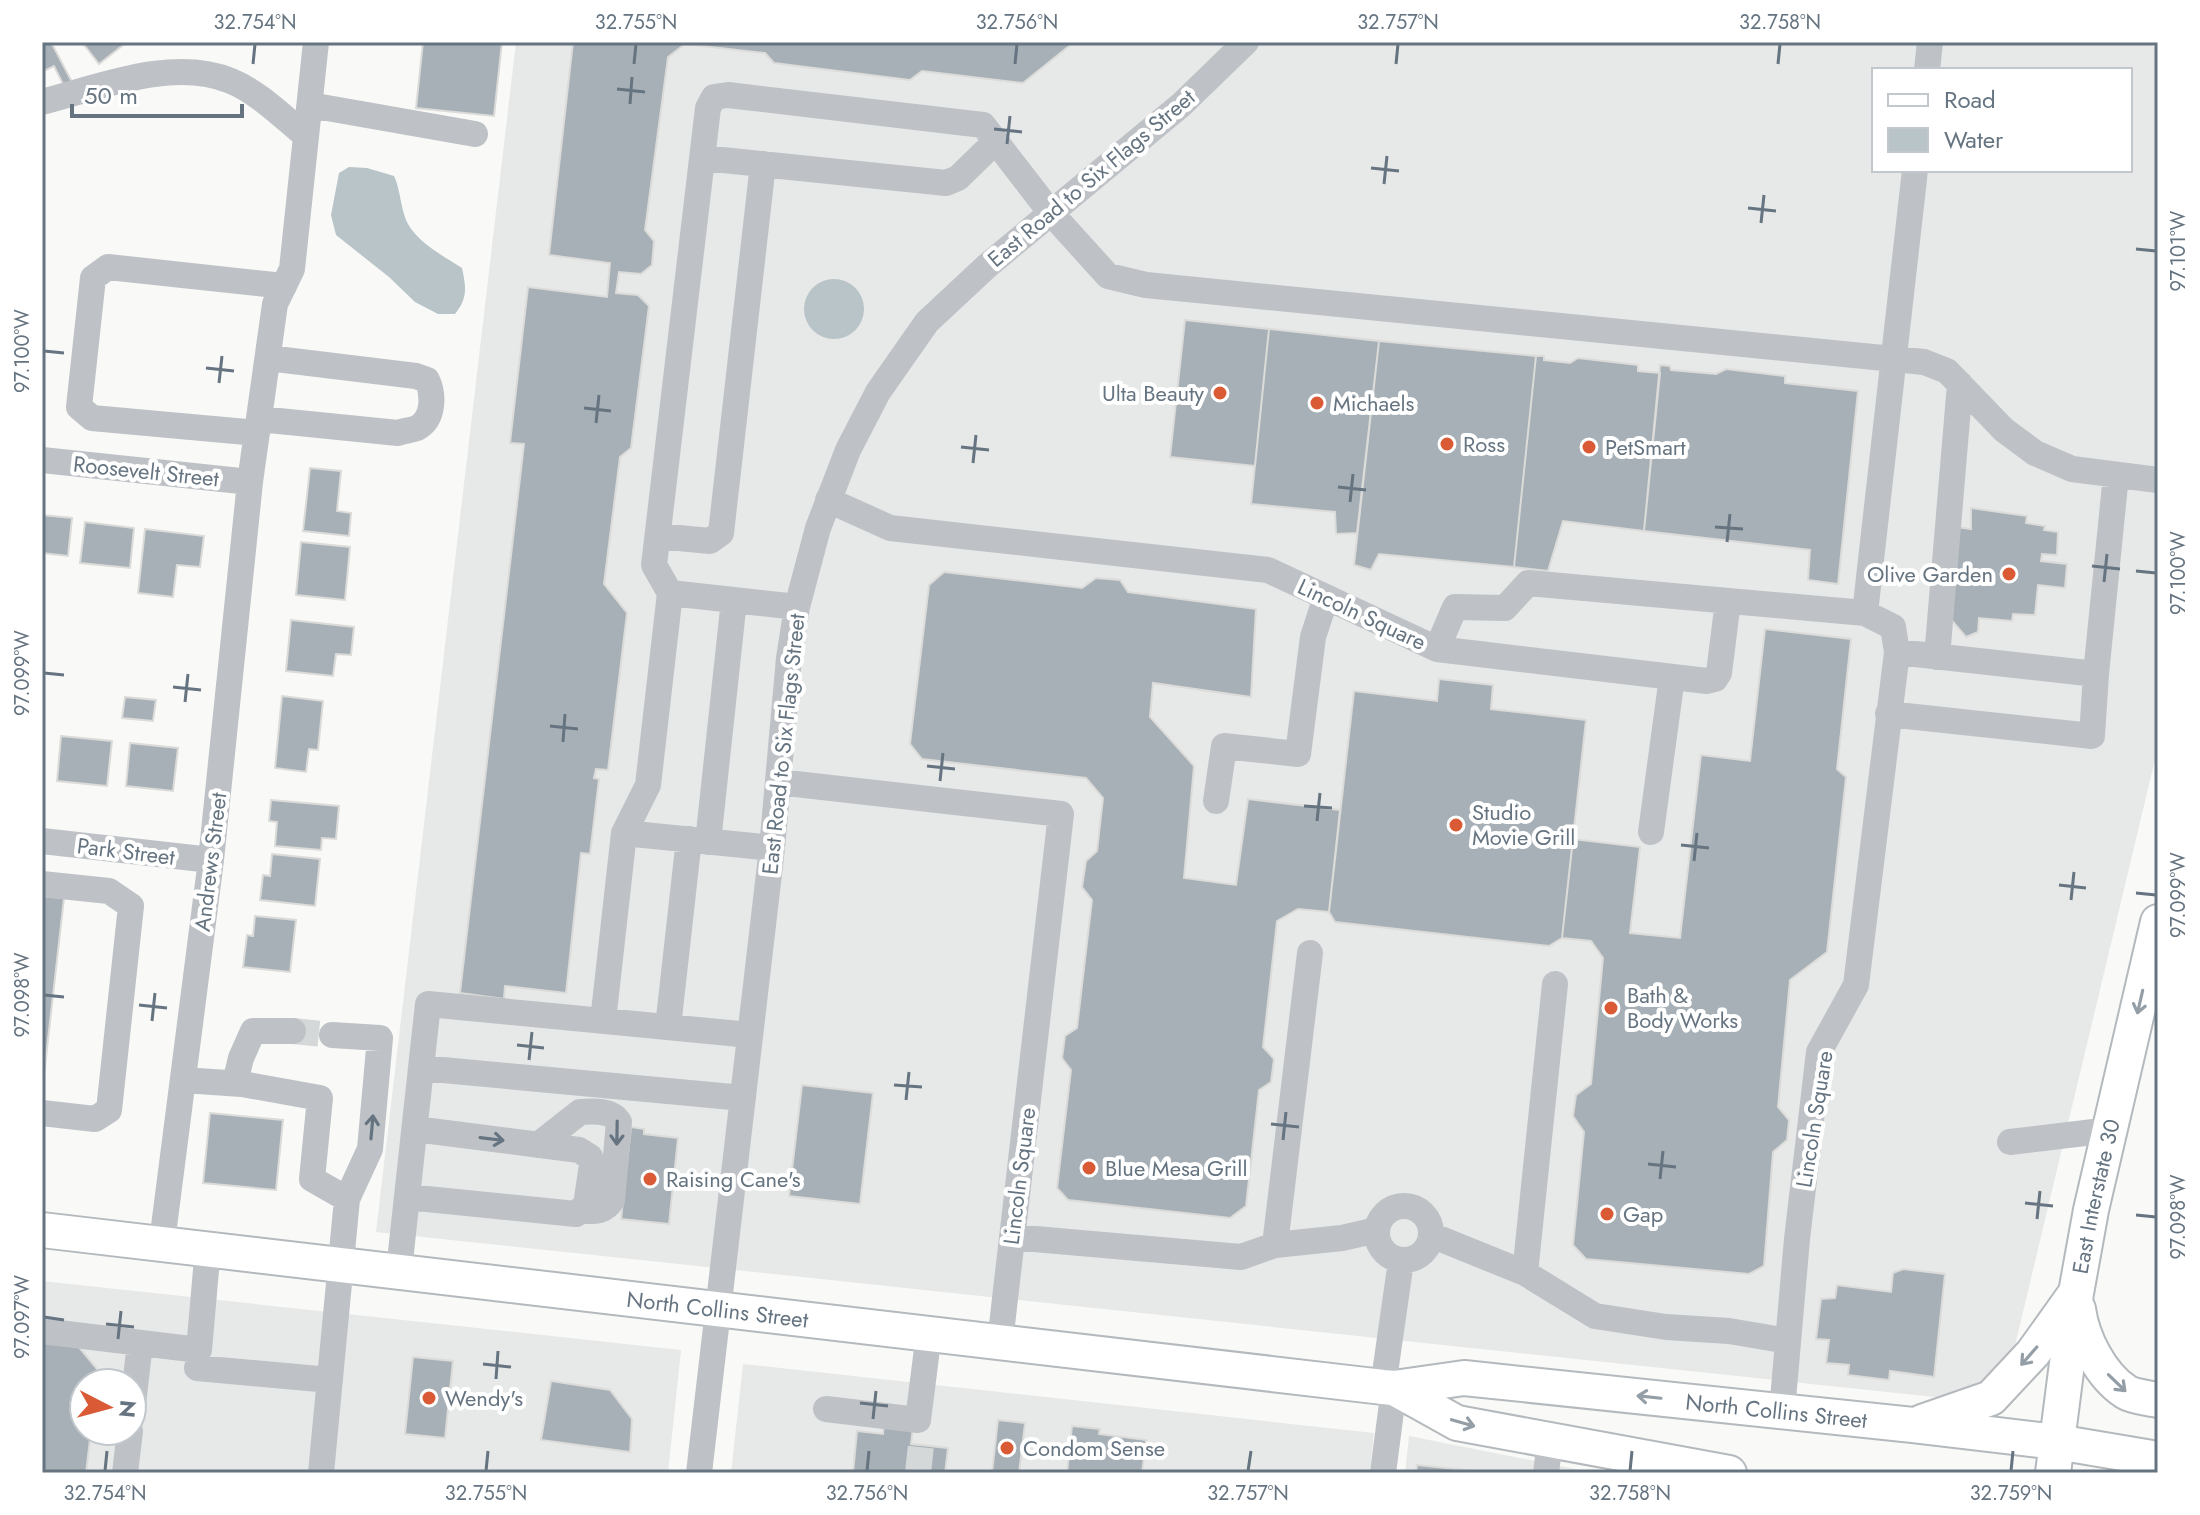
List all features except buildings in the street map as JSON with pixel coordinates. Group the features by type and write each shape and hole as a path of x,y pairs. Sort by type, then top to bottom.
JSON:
{"main road":[{"name":"East Interstate 30","path":"2055,1458 2076,1293 2158,922"},
{"name":"North Collins Street","path":"42,1230 208,1247 1388,1388 1464,1378 1913,1425 2055,1458 2142,1458"},
{"path":"2076,1293 2081,1327 2102,1368 2128,1393 2158,1400"},
{"path":"1913,1425 1991,1398 2033,1353 2076,1293"},
{"name":"North Collins Street","path":"1388,1388 1457,1423 1548,1457 1729,1473"}],"street":[{"name":"Andrews Street","path":"162,1242 211,860 250,482 275,304 292,269 316,42"},
{"name":"East Road to Six Flags Street","path":"699,1473 772,848 789,658 797,607 828,500 848,450 878,392 927,322 987,266 1181,105 1246,42"},
{"path":"1927,68 1930,42"},
{"path":"42,102 160,73 197,71 232,81 306,136"},
{"path":"603,1021 624,833 648,785 670,593 654,565 708,108 714,97 728,95 983,125 1051,213 1108,276 1146,285 1924,362 1947,371 2004,430 2035,453 2072,469 2158,480"},
{"path":"310,105 475,134"},
{"path":"703,158 946,183 958,178 996,141"},
{"path":"658,536 710,541 721,533 763,164"},
{"path":"1915,172 1865,613 1893,627 1897,652 2096,674"},
{"path":"268,358 416,376 427,380 433,392 430,414 419,427 398,433 92,418 79,407 93,278 108,267 284,286"},
{"path":"1937,657 1960,384"},
{"name":"Roosevelt Street","path":"42,460 250,482"},
{"path":"1888,714 2092,736 2116,475"},
{"name":"Lincoln Square","path":"828,500 890,528 1268,570 1437,649 1455,607 1505,608 1528,583 1865,613"},
{"path":"670,593 797,607"},
{"path":"1216,801 1224,746 1298,754 1313,637 1326,597"},
{"path":"668,1027 734,600"},
{"path":"1437,649 1707,681 1715,679 1719,673 1728,601"},
{"name":"Lincoln Square","path":"1782,1411 1797,1239 1819,1052 1856,985 1897,652"},
{"path":"1651,832 1672,677"},
{"name":"Lincoln Square","path":"778,782 1061,814 1000,1342"},
{"path":"624,833 772,848"},
{"name":"Park Street","path":"42,841 211,860"},
{"path":"42,884 109,891 131,906 109,1110 95,1119 42,1113"},
{"path":"1275,1245 1310,953"},
{"path":"1525,1273 1555,984"},
{"path":"399,1270 428,1004 750,1035"},
{"path":"235,1083 241,1058 253,1031 293,1031"},
{"path":"321,1473 347,1199 370,1149 380,1038 332,1035"},
{"path":"421,1068 743,1098"},
{"path":"183,1080 235,1083 320,1098 312,1179 347,1199"},
{"path":"407,1197 569,1215 608,1206 612,1200 619,1122 616,1117 580,1112 538,1145"},
{"path":"415,1129 579,1150 590,1157 592,1165 583,1211"},
{"path":"2010,1142 2110,1130"},
{"path":"1398,1206 1407,1206 1428,1219 1431,1235 1425,1252 1401,1261 1380,1247 1377,1230 1384,1215 1398,1206"},
{"path":"1012,1237 1241,1257 1275,1245 1342,1238 1377,1230"},
{"path":"1431,1235 1525,1273 1595,1316 1788,1341"},
{"path":"42,1331 199,1350 208,1247"},
{"path":"1383,1473 1401,1261"},
{"path":"826,1409 920,1433 929,1333"},
{"path":"137,1367 140,1343"},
{"path":"197,1368 330,1380"},
{"path":"125,1473 128,1447"}],"shaded area":[{"path":"516,42 2148,42 2158,50 2158,747 2001,1404 376,1232"},
{"path":"42,1281 681,1350 668,1473 42,1473"},
{"path":"743,1364 1374,1433 1370,1473 731,1473"},
{"path":"1409,1436 1596,1473 1405,1473"}],"water":[{"path":"349,167 367,168 394,176 405,218 412,230 428,246 462,268 465,292 455,314 438,314 415,302 336,235 331,215 339,173"},
{"path":"834,279 846,281 855,288 862,297 862,321 855,330 846,337 834,339 822,337 813,330 806,321 804,309 806,297 813,288 822,281"}],"tunnel":[{"path":"293,1031 332,1035"},
{"path":"918,1473 921,1445"}],"place":[{"name":"Ulta Beauty","path":"1220,393"},
{"name":"Michaels","path":"1317,403"},
{"name":"Ross","path":"1447,444"},
{"name":"PetSmart","path":"1589,447"},
{"name":"Olive Garden","path":"2009,574"},
{"name":"Studio Movie Grill","path":"1456,825"},
{"name":"Bath & Body Works","path":"1611,1008"},
{"name":"Blue Mesa Grill","path":"1089,1168"},
{"name":"Raising Cane's","path":"650,1179"},
{"name":"Gap","path":"1607,1214"},
{"name":"Wendy's","path":"429,1398"},
{"name":"Condom Sense","path":"1007,1448"}]}
